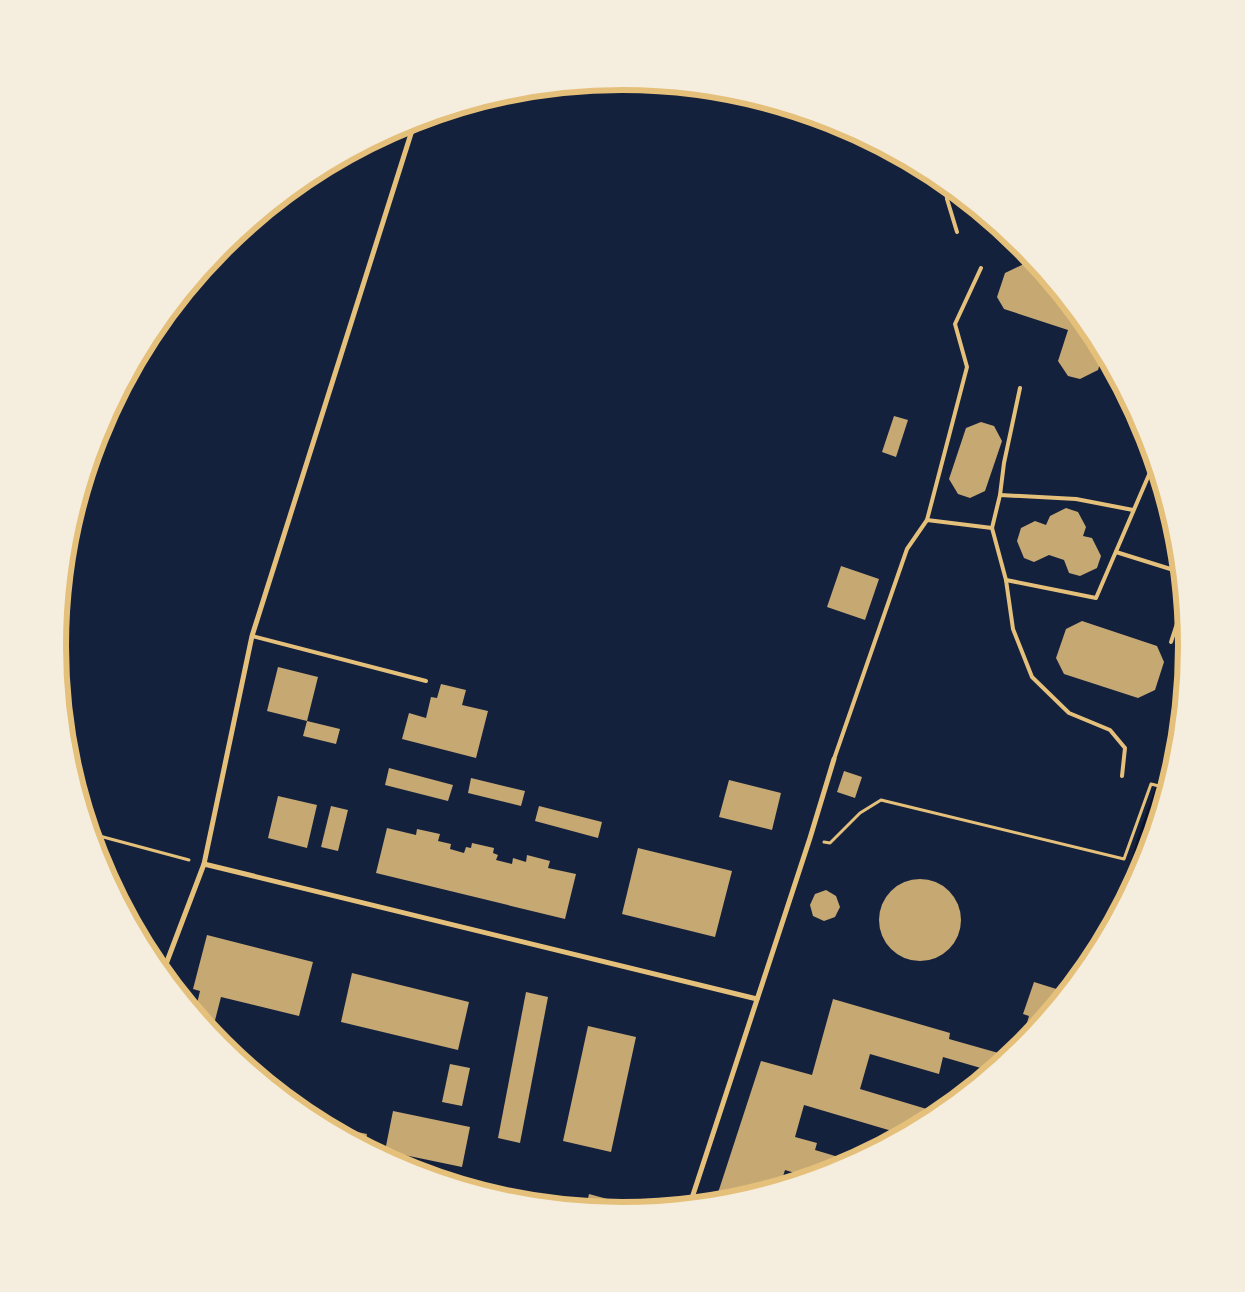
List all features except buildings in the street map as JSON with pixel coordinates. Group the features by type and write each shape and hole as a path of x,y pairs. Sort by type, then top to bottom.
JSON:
{"street":[{"path":"166,964 204,864 252,636 413,131"},
{"path":"692,1197 834,759"},
{"path":"204,864 757,999"}],"lane":[{"path":"947,194 957,232"},
{"path":"834,759 907,549 927,520 967,367 955,324 981,268"},
{"path":"1020,388 992,528 1006,580 1013,629 1032,677 1069,712 1110,730 1125,748 1122,776"},
{"path":"1006,580 1096,598 1150,471"},
{"path":"1000,495 1076,499 1133,510"},
{"path":"927,520 992,528"},
{"path":"1116,552 1173,570"},
{"path":"1172,642 1178,622"},
{"path":"252,636 426,681"}],"path":[{"path":"810,838 830,843 860,813 881,800 1124,859 1151,784 1161,787"},
{"path":"100,836 204,864"}],"waterway":[{"path":"1137,858 1161,784"}]}
